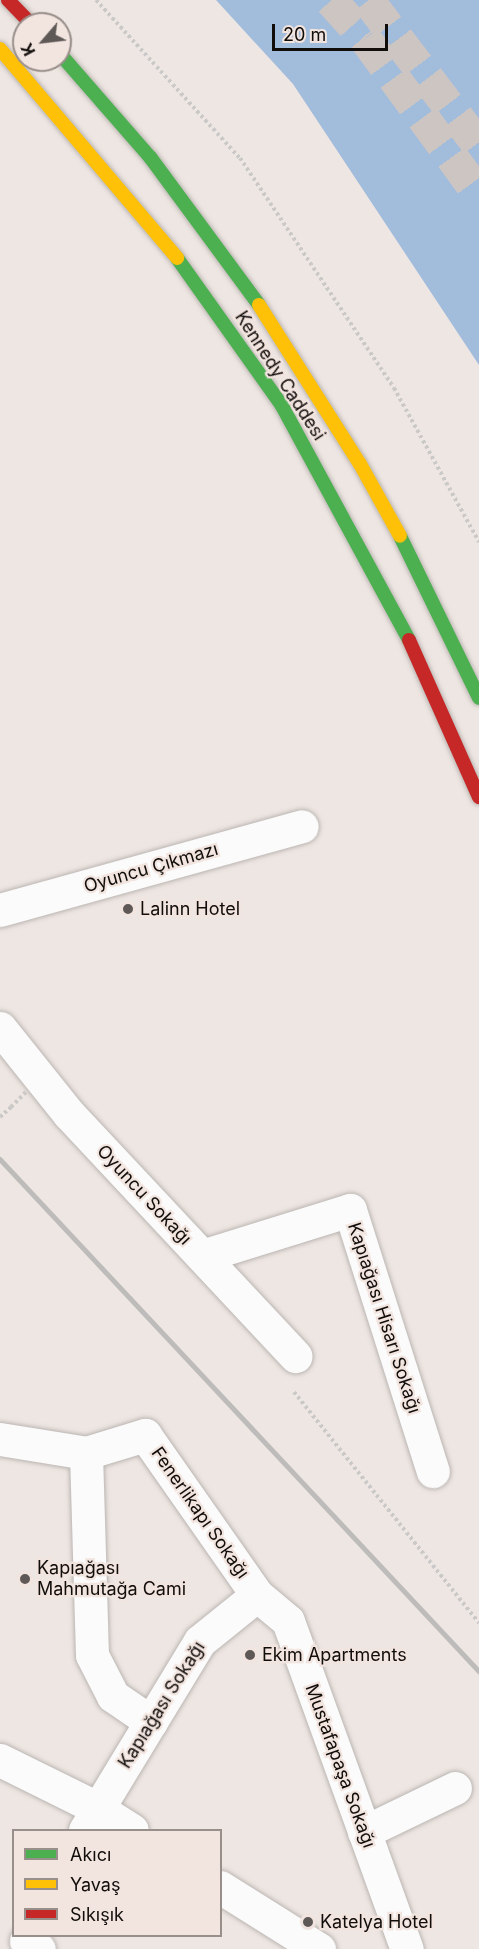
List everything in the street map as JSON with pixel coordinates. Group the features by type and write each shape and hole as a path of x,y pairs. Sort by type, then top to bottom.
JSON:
{"main road":[{"path":"8,0 20,12"},
{"name":"Kennedy Caddesi","path":"0,49 166,242 282,406 403,626 479,797"},
{"name":"Kennedy Caddesi","path":"72,68 150,157 218,245 292,353 360,464 424,580 479,698"}],"street":[{"name":"Oyuncu Çıkmazı","path":"0,910 302,826"},
{"name":"Oyuncu Sokağı","path":"0,1028 68,1113 295,1356"},
{"name":"Kapıağası Hisarı Sokağı","path":"202,1256 350,1210 433,1471"},
{"name":"Fenerlikapı Sokağı","path":"0,1439 86,1453 145,1435 257,1595"},
{"path":"86,1453 92,1655 114,1696 151,1722"},
{"name":"Kapıağası Sokağı","path":"91,1819 200,1641 257,1595"},
{"name":"Mustafapaşa Sokağı","path":"257,1595 288,1621 406,1949"},
{"path":"0,1760 91,1819 128,1829"},
{"path":"364,1832 455,1788"},
{"path":"222,1888 319,1949"}],"path":[{"path":"96,0 240,158 394,388 479,542"},
{"path":"0,1117 28,1090"}],"water":[{"path":"216,0 479,0 479,365 293,84"}],"tunnel":[{"path":"331,0 365,38 479,194"},
{"path":"368,0 479,145"}],"railway":[{"path":"0,1159 479,1671"}],"traffic: fast":[{"path":"72,68 150,157 259,305"},
{"path":"177,258 282,406 409,640"},
{"path":"400,536 479,698"}],"traffic: slow":[{"path":"0,49 177,258"},
{"path":"259,305 360,464 400,536"}],"traffic: jam":[{"path":"8,0 20,12"},
{"path":"409,640 479,797"}],"place":[{"name":"Lalinn Hotel","path":"128,909"},
{"name":"Kapıağası Mahmutağa Cami","path":"25,1579"},
{"name":"Ekim Apartments","path":"250,1655"},
{"name":"Katelya Hotel","path":"308,1922"}]}
